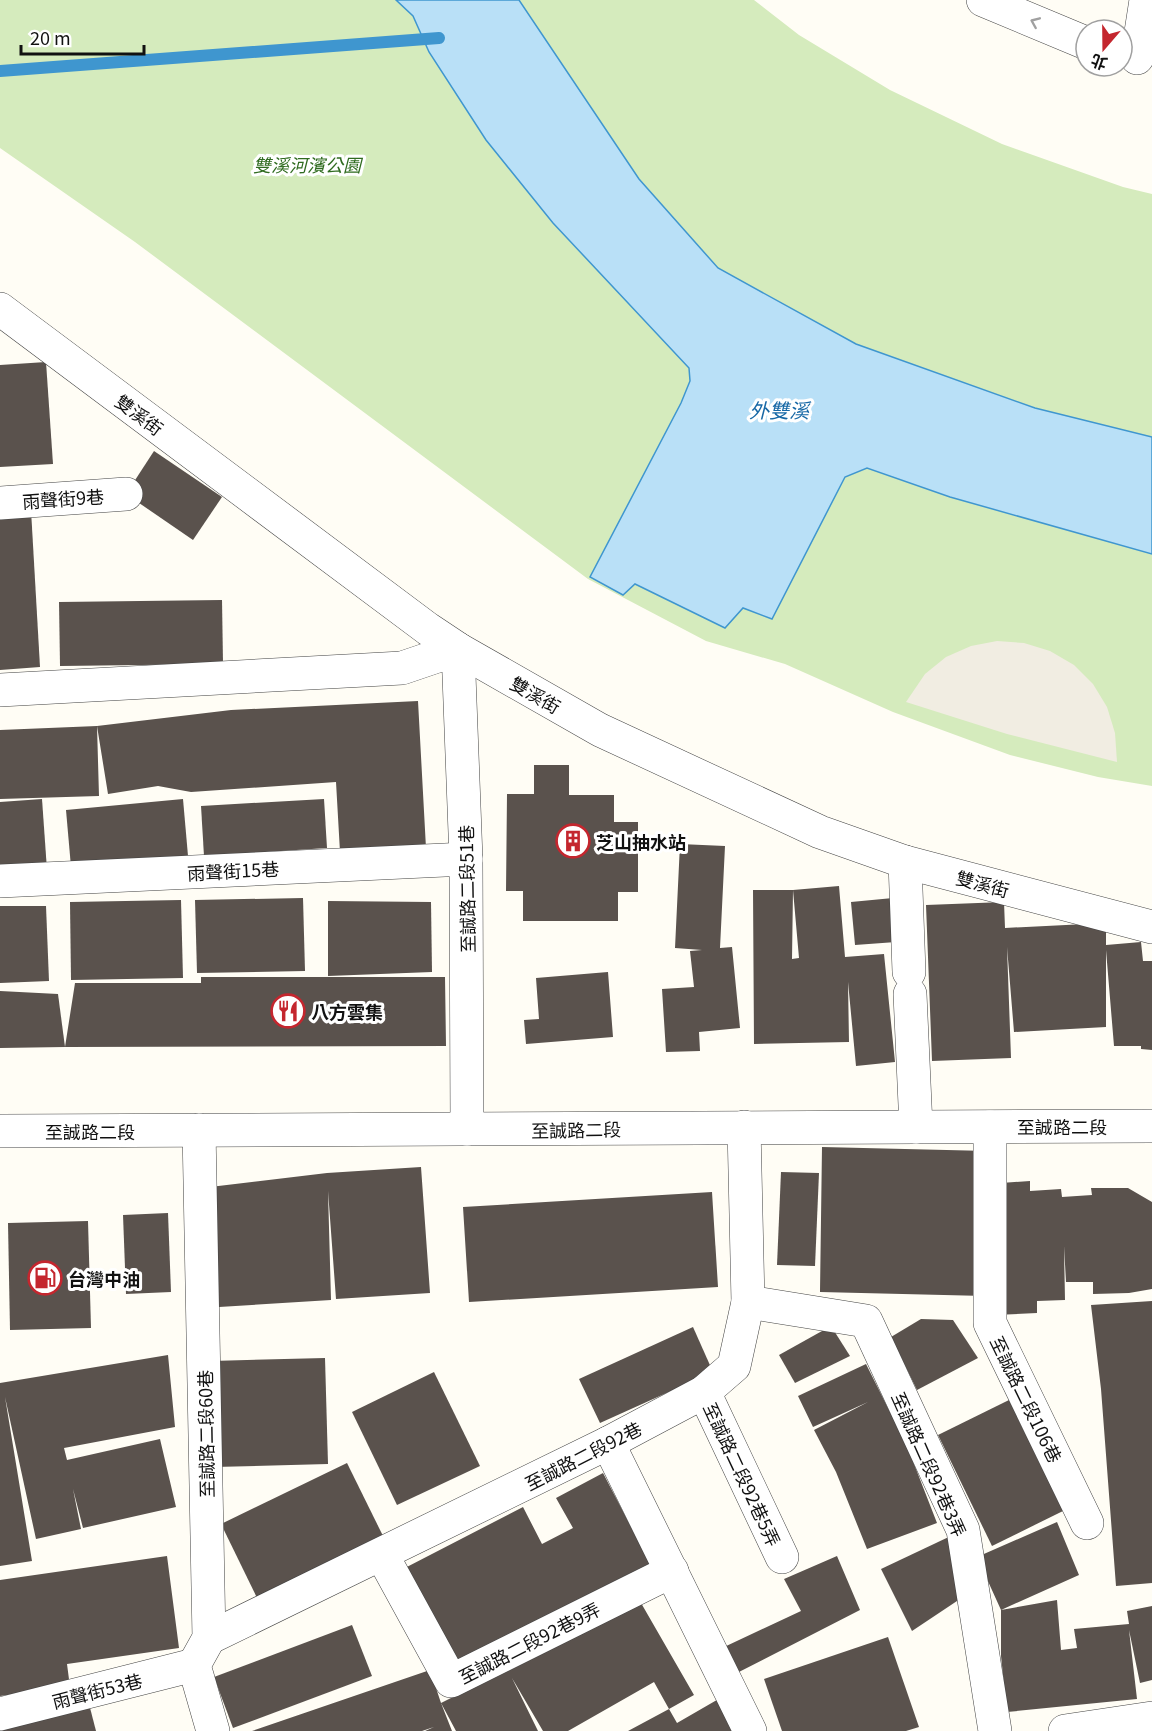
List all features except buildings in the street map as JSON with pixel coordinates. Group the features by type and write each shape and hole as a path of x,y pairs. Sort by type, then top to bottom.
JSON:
{"street":[{"path":"983,0 1074,38"},
{"path":"1137,58 1146,0"},
{"name":"雙溪街","path":"0,309 458,649 600,730 707,782 820,832 905,862 1152,927"},
{"name":"雨聲街9巷","path":"0,502 126,494"},
{"path":"0,690 402,668 458,649"},
{"name":"至誠路二段51巷","path":"458,649 466,860 467,1130"},
{"name":"雨聲街15巷","path":"0,881 466,860"},
{"path":"905,862 916,1127"},
{"name":"至誠路二段","path":"0,1131 1152,1126"},
{"name":"至誠路二段92巷","path":"201,1652 382,1555 608,1443 704,1392 734,1366 748,1302 744,1127"},
{"name":"至誠路二段106巷","path":"990,1127 990,1323 1087,1523"},
{"name":"至誠路二段60巷","path":"199,1130 201,1652 213,1731"},
{"name":"至誠路二段92巷3弄","path":"748,1302 866,1321 963,1530 995,1731"},
{"name":"至誠路二段92巷5弄","path":"704,1392 782,1557"},
{"path":"608,1443 750,1731"},
{"name":"至誠路二段92巷9弄","path":"382,1555 451,1681 672,1571"},
{"name":"雨聲街53巷","path":"0,1714 201,1652"},
{"path":"1065,1731 1152,1718"}],"green space":[{"name":"雙溪河濱公園","path":"0,0 396,0 413,16 429,52 553,223 689,368 690,381 681,403 635,584 725,628 834,495 845,477 867,468 950,497 1152,554 1152,786 1098,777 1010,755 893,712 785,664 706,641 588,579 135,242 0,148"},
{"path":"519,0 754,0 799,35 890,90 1002,144 1123,187 1152,194 1152,437 1035,408 856,344 718,268 639,179"}],"shaded area":[{"path":"997,641 1024,643 1050,651 1074,665 1093,684 1107,707 1115,733 1117,762 1007,734 906,702 925,674 946,657 971,646"}],"water":[{"name":"外雙溪","path":"396,0 519,0 639,179 718,268 856,344 1035,408 1152,437 1152,554 950,497 867,468 845,477 772,619 743,608 725,628 635,584 623,595 590,577 681,403 690,381 689,368 553,223 486,140 429,52 413,16"}],"waterway":[{"path":"0,71 439,38"}],"place":[{"name":"芝山抽水站","path":"573,841"},
{"name":"八方雲集","path":"288,1011"},
{"name":"台灣中油","path":"45,1278"}]}
